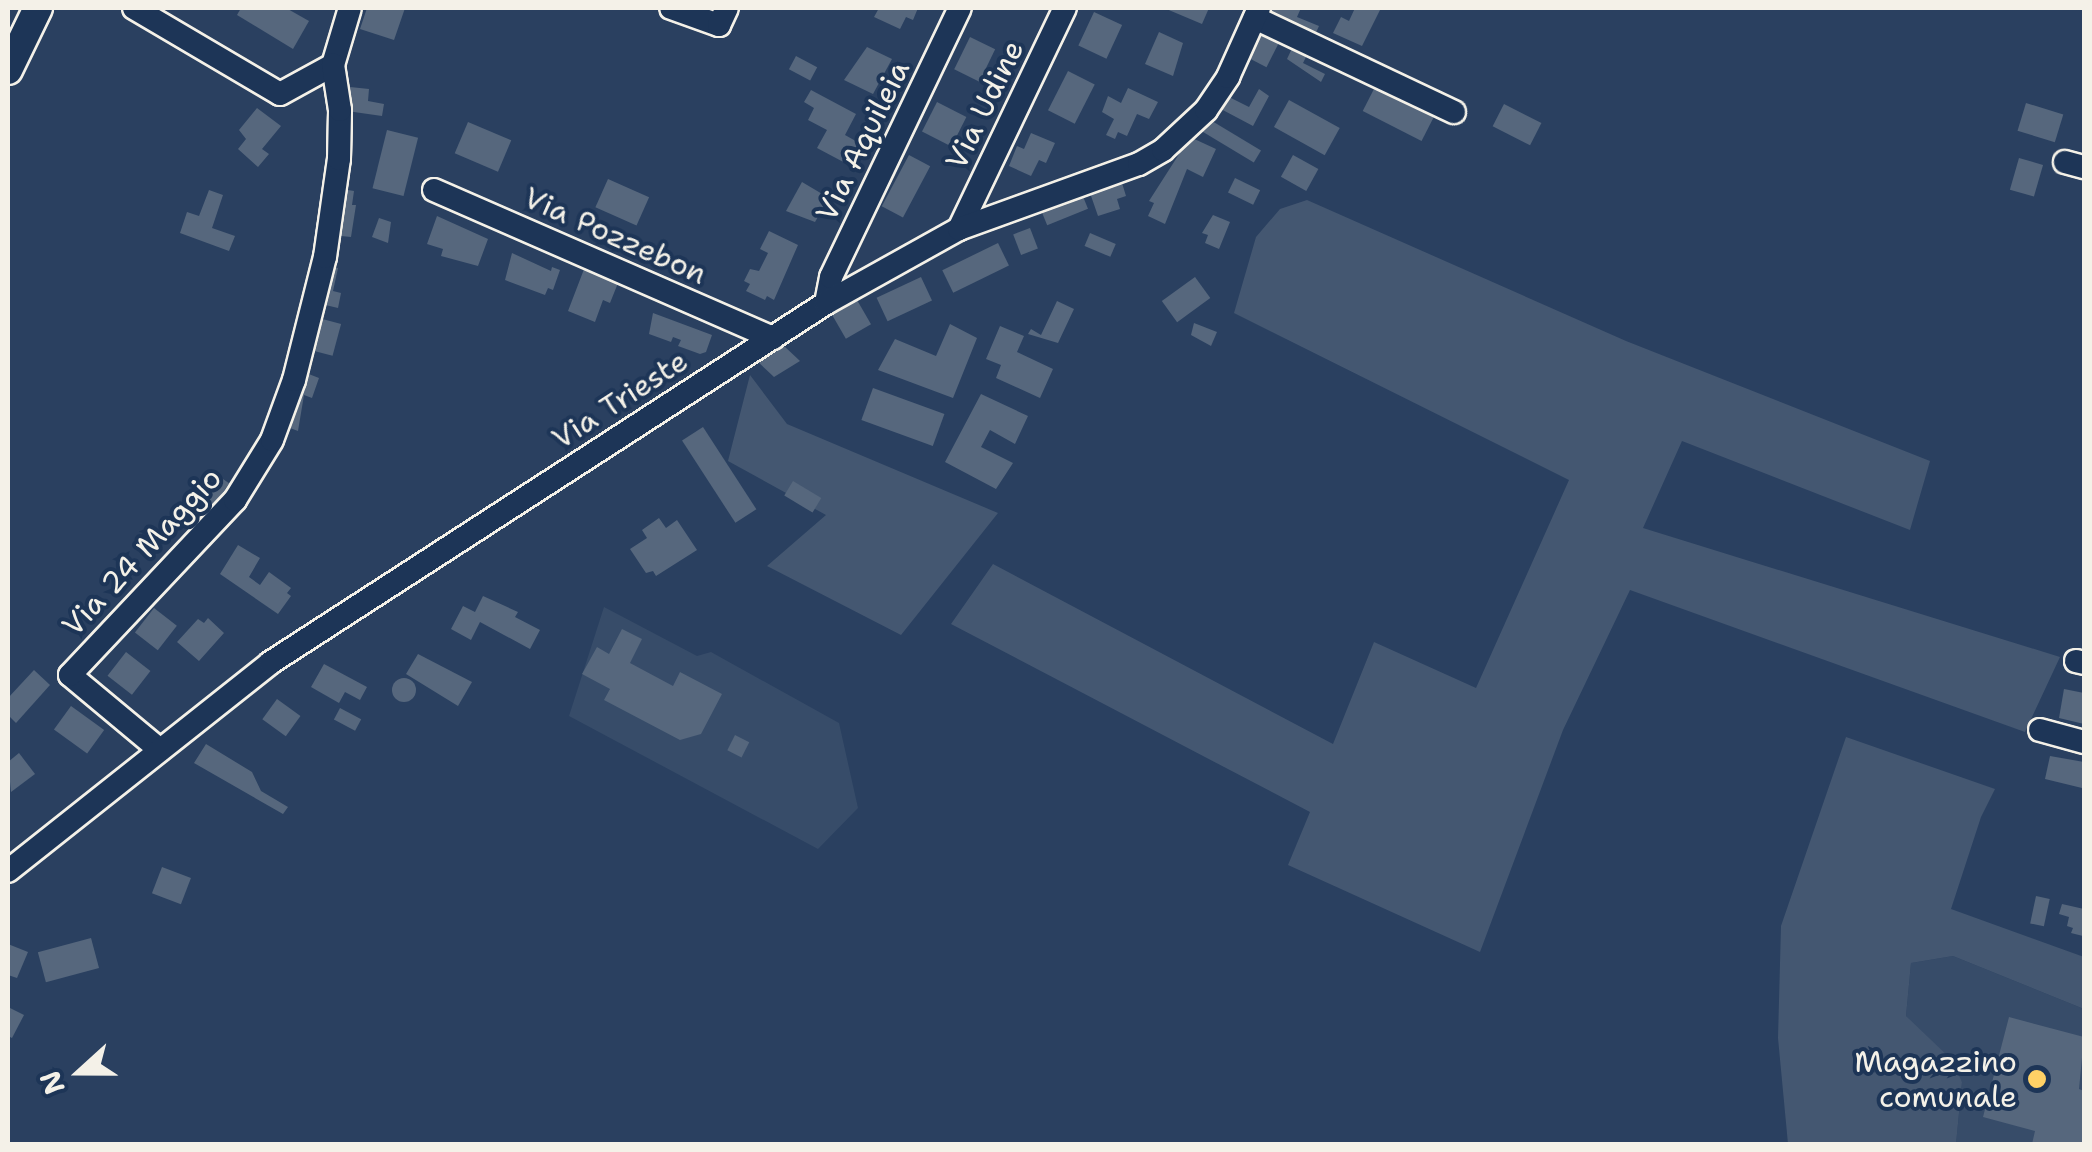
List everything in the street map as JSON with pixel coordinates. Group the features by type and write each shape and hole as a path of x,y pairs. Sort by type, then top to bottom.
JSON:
{"main road":[{"path":"8,70 38,8"}],"street":[{"path":"134,8 280,94 333,64"},
{"name":"Via 24 Maggio","path":"160,750 70,675 235,500 272,440 294,380 325,257 340,158 340,110 333,64 350,8"},
{"path":"671,8 720,26 727,8"},
{"name":"Via Aquileia","path":"826,303 831,276 960,8"},
{"name":"Via Udine","path":"960,229 1065,8"},
{"path":"1257,13 1454,112"},
{"name":"Via Trieste","path":"8,871 270,663 826,303 960,229 1139,164 1163,150 1206,110 1228,77 1257,13"},
{"name":"Via Pozzebon","path":"434,190 772,338"},
{"path":"2040,730 2084,742"}],"shaded area":[{"path":"1307,200 1626,341 1930,461 1910,530 1682,441 1643,528 2060,657 2025,732 1630,590 1563,730 1480,952 1288,865 1310,812 951,624 993,564 1333,744 1374,642 1476,688 1569,480 1234,313 1256,237 1280,209"},
{"path":"750,375 787,424 998,513 901,635 767,566 826,515 728,461"},
{"path":"604,607 697,656 711,652 839,723 858,808 818,849 569,716"},
{"path":"1846,737 1995,789 1981,817 1951,909 2084,957 2084,1009 1953,956 1911,963 1906,1016 1951,1059 1962,1082 1956,1144 1788,1144 1778,1038 1781,926"},
{"path":"1953,956 2084,1009 2084,1144 1956,1144 1962,1082 1906,1016 1911,963"}],"building":[{"path":"241,8 286,8 309,21 293,49 237,15"},
{"path":"367,8 405,8 394,40 360,29"},
{"path":"879,8 918,8 913,20 906,17 900,29 874,17"},
{"path":"1164,8 1209,8 1202,24"},
{"path":"1273,8 1301,8 1297,17 1319,26 1313,39 1270,15"},
{"path":"1355,8 1381,8 1362,46 1333,33 1341,17 1349,21"},
{"path":"1094,12 1122,25 1106,59 1078,46"},
{"path":"1265,26 1283,35 1266,67 1249,58"},
{"path":"1159,32 1183,43 1173,76 1145,64"},
{"path":"970,37 995,49 979,82 954,69"},
{"path":"1295,42 1310,49 1303,63 1325,74 1321,82 1287,59"},
{"path":"867,47 892,59 873,94 844,80"},
{"path":"796,56 817,67 810,81 789,69"},
{"path":"1068,71 1095,85 1075,124 1048,110"},
{"path":"350,87 369,89 368,101 384,104 382,116 347,111"},
{"path":"1375,87 1434,117 1422,141 1363,111"},
{"path":"1128,88 1158,102 1149,119 1137,114 1127,136 1118,132 1115,139 1106,135 1114,119 1102,112 1108,96 1121,103"},
{"path":"1259,89 1269,96 1253,126 1219,108 1225,95 1249,107"},
{"path":"811,90 856,114 845,135 861,144 849,165 817,148 827,130 808,120 814,108 804,102"},
{"path":"1289,100 1340,128 1325,155 1274,127"},
{"path":"937,102 966,117 951,146 922,131"},
{"path":"2026,103 2063,114 2055,142 2018,131"},
{"path":"1504,104 1541,123 1530,145 1493,126"},
{"path":"257,108 281,126 262,149 269,154 258,167 238,149 246,139 239,130"},
{"path":"1207,118 1261,150 1254,162 1200,130"},
{"path":"468,122 511,140 498,172 455,153"},
{"path":"387,130 418,138 404,196 372,188"},
{"path":"1031,133 1055,143 1046,163 1039,160 1031,176 1009,166 1017,146 1024,149"},
{"path":"1190,137 1216,149 1203,177 1187,169 1165,224 1148,216 1154,203 1149,201"},
{"path":"909,155 930,166 903,217 882,206"},
{"path":"1293,155 1318,169 1306,191 1281,177"},
{"path":"2019,158 2043,165 2034,197 2010,190"},
{"path":"1235,178 1260,190 1253,205 1228,192"},
{"path":"608,179 649,197 637,226 595,207"},
{"path":"802,182 829,198 815,222 786,211"},
{"path":"1122,183 1126,196 1117,199 1120,209 1098,216 1090,193"},
{"path":"342,189 354,191 351,237 341,236 339,250 329,249"},
{"path":"209,190 223,195 212,228 235,236 229,251 180,233 187,212 199,216"},
{"path":"1082,194 1088,209 1047,225 1041,210"},
{"path":"1213,215 1230,222 1219,249 1205,243 1208,235 1202,233"},
{"path":"437,216 488,239 478,266 441,256 443,249 427,244"},
{"path":"379,218 391,222 388,243 372,237"},
{"path":"1030,228 1038,249 1021,255 1013,234"},
{"path":"769,231 798,245 774,300 746,291 750,284 744,281 750,269 759,271 768,253 760,249"},
{"path":"1090,233 1116,244 1110,257 1085,246"},
{"path":"998,243 1009,265 953,293 942,270"},
{"path":"512,253 551,271 552,267 560,270 553,290 548,288 545,295 505,280"},
{"path":"586,264 620,278 610,303 603,300 595,322 568,311"},
{"path":"326,265 338,268 333,291 341,293 338,308 317,303"},
{"path":"921,277 932,301 888,321 877,298"},
{"path":"1195,277 1210,298 1177,322 1162,301"},
{"path":"857,300 871,324 846,339 832,314"},
{"path":"1057,301 1074,309 1058,343 1028,334 1031,329 1041,335"},
{"path":"653,313 712,335 706,352 700,354 678,346 681,340 673,337 671,342 649,334"},
{"path":"315,317 341,324 333,356 306,349"},
{"path":"1194,323 1217,332 1211,346 1191,335"},
{"path":"950,324 977,338 953,398 878,370 895,339 936,356"},
{"path":"1000,326 1024,336 1017,352 1053,369 1040,398 996,378 1001,365 986,359"},
{"path":"783,345 800,361 774,377 757,361"},
{"path":"301,371 319,378 312,398 304,395 298,431 282,425"},
{"path":"873,388 944,414 933,446 861,420"},
{"path":"981,394 1028,416 1015,444 990,430 981,447 1013,463 996,489 945,462"},
{"path":"703,427 756,509 735,523 682,441"},
{"path":"220,477 229,483 195,534 186,528"},
{"path":"793,481 821,498 813,513 784,496"},
{"path":"659,518 666,528 677,520 697,550 656,576 653,571 646,573 630,549 647,538 642,530"},
{"path":"238,545 260,558 249,577 260,585 269,572 291,588 287,593 291,596 278,614 220,574"},
{"path":"483,596 518,612 515,617 540,630 530,649 480,622 471,640 451,629 463,606 475,612"},
{"path":"154,608 177,626 158,650 135,632"},
{"path":"208,618 224,633 199,661 177,642 198,619 204,623"},
{"path":"622,629 642,639 630,663 673,686 680,672 722,694 701,734 680,740 604,700 610,689 582,674 597,647 609,654"},
{"path":"126,652 150,671 132,695 108,676"},
{"path":"418,654 472,682 458,706 406,674"},
{"path":"324,664 367,687 360,700 345,692 339,703 311,687"},
{"path":"34,670 50,685 16,723 8,715 8,698"},
{"path":"404,678 413,681 413,699 404,702 395,699 392,690 395,681"},
{"path":"2064,689 2084,693 2084,724 2059,718"},
{"path":"277,699 300,716 286,736 262,719"},
{"path":"71,706 104,730 87,754 54,729"},
{"path":"340,708 361,719 355,731 334,719"},
{"path":"735,735 749,742 742,757 727,750"},
{"path":"206,744 252,772 261,791 288,807 283,814 194,763"},
{"path":"19,753 35,774 11,792 8,762"},
{"path":"2050,756 2084,762 2082,788 2045,779"},
{"path":"162,867 191,878 181,904 152,893"},
{"path":"2036,896 2050,899 2044,926 2030,923"},
{"path":"2062,904 2084,909 2083,936 2071,933 2073,928 2067,926 2069,917 2059,914"},
{"path":"91,938 99,968 46,982 38,952"},
{"path":"8,944 28,952 17,978 8,975"},
{"path":"8,1007 24,1015 12,1038 8,1036"},
{"name":"Magazzino comunale","path":"2009,1017 2084,1037 2079,1089 2084,1091 2084,1144 2032,1144 2035,1131 1983,1117"}],"place":[{"name":"Magazzino comunale","path":"2037,1079"}]}
